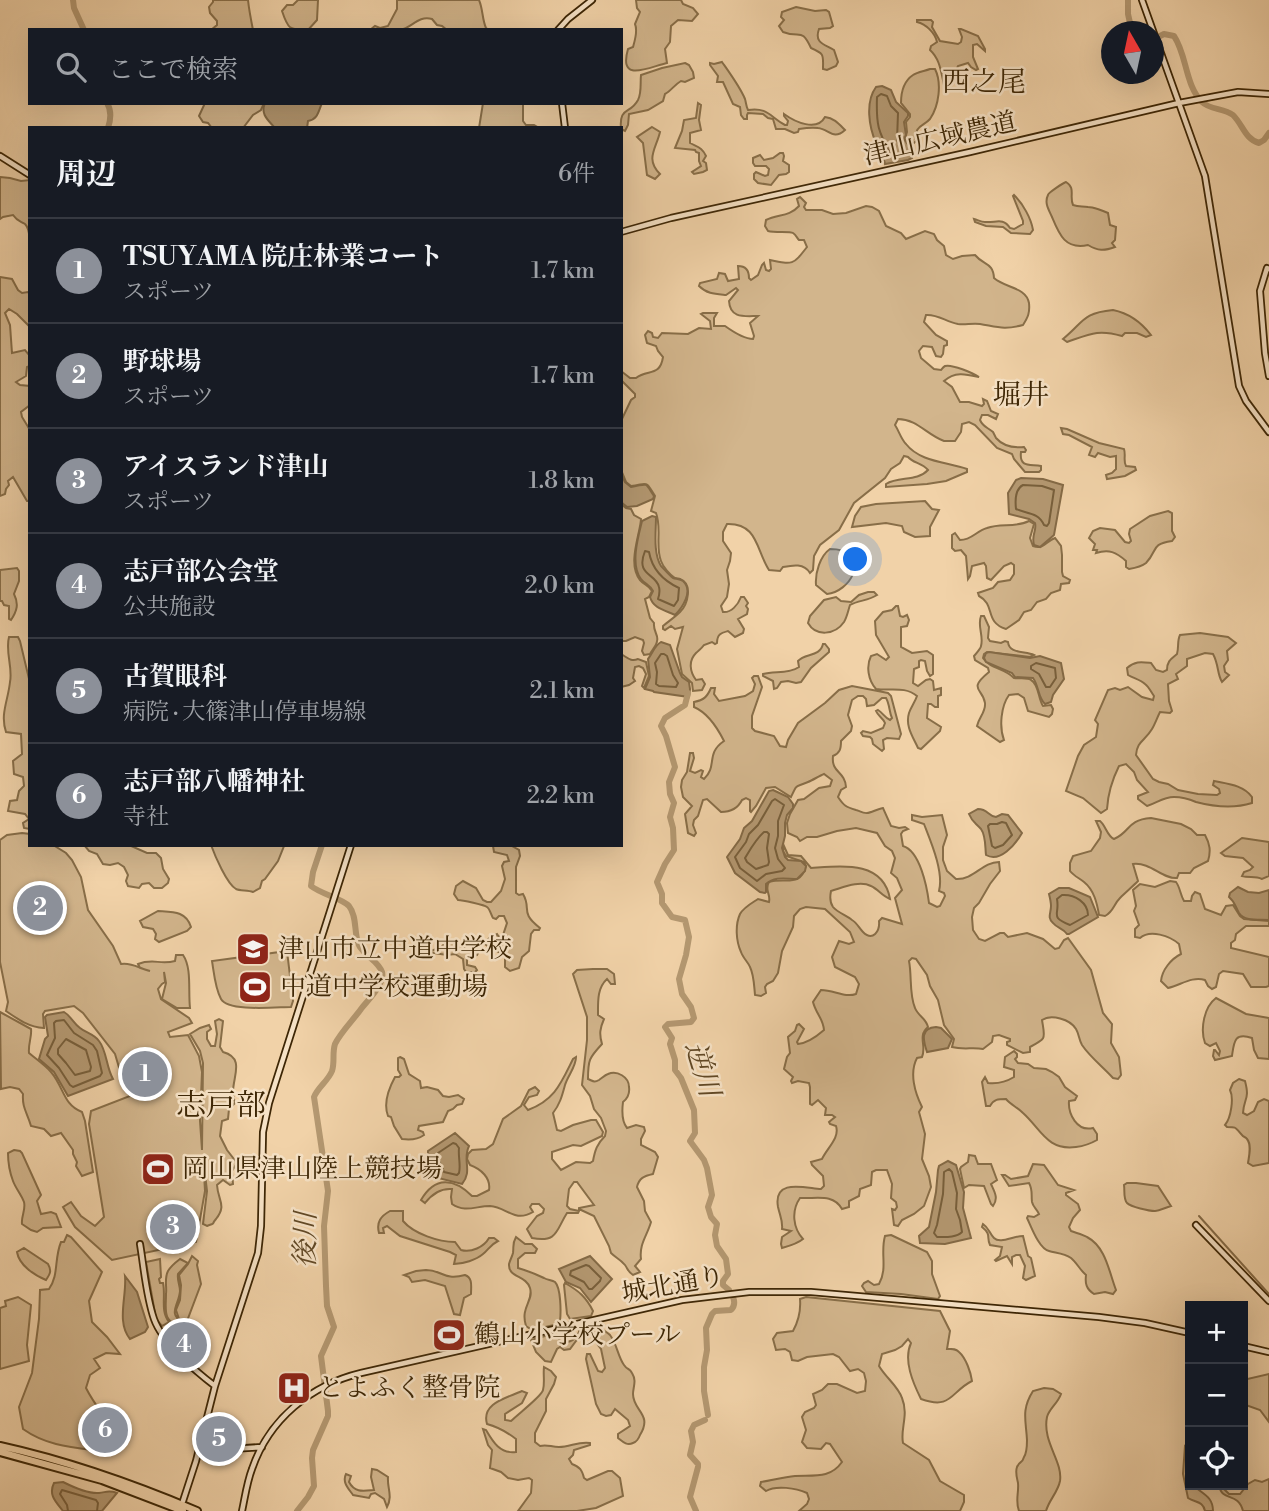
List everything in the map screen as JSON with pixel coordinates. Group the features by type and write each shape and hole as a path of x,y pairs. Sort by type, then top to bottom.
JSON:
{"highway":[{"path":"0,1446 103,1475 197,1511"},
{"path":"0,1451 102,1480 183,1511"}],"street":[{"path":"560,28 592,0"},
{"path":"1142,0 1150,21"},
{"path":"1164,61 1208,190 1239,386 1246,401 1269,432"},
{"name":"津山広域農道","path":"623,231 671,218 1179,103 1238,92 1269,94"},
{"path":"562,105 565,126"},
{"path":"0,156 28,174"},
{"path":"1269,269 1267,268 1260,291 1269,376"},
{"path":"183,1501 215,1386 258,1253 263,1132 269,1103 350,847"},
{"path":"1196,1225 1269,1301"},
{"path":"140,1244 151,1309 157,1326 168,1342 215,1386"},
{"name":"城北通り","path":"242,1511 252,1468 271,1431 288,1411 326,1385 351,1375 705,1296 749,1292 811,1292 1065,1314 1130,1321 1185,1332"},
{"path":"1248,1347 1269,1352"},
{"path":"198,1451 262,1447"}],"shaded area":[{"path":"248,0 253,28 213,28 217,21 210,13 209,7 213,2"},
{"path":"298,0 318,0 317,20 310,28 292,28 286,22 282,11 287,5 293,5"},
{"path":"397,0 479,0 486,28 444,28 427,18 405,28 380,28 388,26 397,9"},
{"path":"636,0 681,0 698,14 692,21 678,20 671,26 670,42 665,49 667,63 637,71 627,67 626,60 628,49 633,47 635,24 640,12"},
{"path":"796,7 829,12 833,26 819,29 818,37 821,43 834,50 838,62 836,66 823,69 822,55 811,48 805,38 783,32 779,26 784,20 781,17 782,12"},
{"path":"917,20 931,20 940,41 958,44 962,37 959,29 978,36 985,51 977,44 973,45 973,57 978,69 968,63 958,66 953,80 944,85 938,62 930,50 937,42 936,39 930,29"},
{"path":"722,62 745,99 748,110 765,111 785,125 788,121 784,114 811,125 821,122 825,117 845,130 834,134 822,129 808,128 794,133 776,129 773,119 763,114 748,113 747,119 744,119 740,107 733,104 723,82 717,82 718,76 710,65"},
{"path":"685,63 689,65 694,78 681,81 665,94 663,101 648,110 629,114 628,125 625,131 623,130 622,117 635,105 639,97 641,75"},
{"path":"935,69 938,81 936,108 930,119 918,129 916,141 913,144 908,143 905,139 906,122 910,114 901,103 902,91 907,80 913,75"},
{"path":"698,103 701,105 701,130 690,133 690,143 706,156 703,161 707,170 694,174 692,172 701,166 699,153 695,150 675,148 684,120 696,118"},
{"path":"204,105 263,105 245,126 210,126 199,116"},
{"path":"483,105 523,105 523,121 526,125 536,126 479,126"},
{"path":"652,127 660,132 652,159 660,174 655,179 647,175 643,143 637,137"},
{"path":"783,153 783,161 789,165 789,172 779,175 771,185 758,183 754,174 756,172 768,175 769,169 766,166 755,166 753,158 760,155 764,160"},
{"path":"0,177 28,180 28,229 13,215 0,219"},
{"path":"1066,182 1072,190 1073,205 1108,213 1110,225 1116,227 1115,240 1112,243 1115,247 1101,250 1088,245 1074,245 1060,235 1047,201 1049,194"},
{"path":"1014,195 1030,221 1033,230 1030,234 1011,233 1003,227 975,222 974,219 1002,222 1014,229 1023,224"},
{"path":"800,197 806,203 806,210 822,210 833,214 872,207 879,211 886,226 901,233 906,239 925,231 934,234 944,246 946,255 953,259 975,255 990,267 994,278 1024,294 1029,303 1029,312 1023,325 1016,327 958,324 926,315 924,322 936,335 947,341 947,345 944,346 941,357 936,356 932,347 923,346 919,351 921,358 934,369 941,370 945,366 952,366 979,377 956,375 944,381 952,387 960,402 982,406 983,399 987,401 991,411 998,414 996,419 982,415 982,424 1002,443 1024,447 1026,450 1021,452 1022,461 1041,466 1041,470 1025,472 1012,454 997,448 969,422 962,424 961,432 955,441 944,441 916,424 898,419 895,425 912,450 926,458 967,469 967,472 946,481 886,487 886,484 919,476 928,470 904,456 885,478 854,503 839,530 820,545 810,573 798,566 783,567 780,571 769,570 750,533 745,528 727,524 723,541 731,553 727,570 729,584 727,597 721,606 723,612 729,611 744,597 748,603 747,614 738,619 744,629 743,633 735,637 728,631 721,633 717,643 704,645 696,653 692,659 691,670 696,680 702,679 705,684 702,690 693,691 692,683 682,674 677,649 683,627 675,629 671,626 663,629 685,604 687,585 671,575 661,561 658,519 656,513 651,511 655,496 646,484 631,486 623,475 623,417 635,394 623,382 623,373 630,378 636,378 659,367 663,357 656,346 647,343 645,335 648,331 658,338 662,333 688,334 699,328 711,329 710,321 701,314 703,313 717,313 714,326 725,326 753,339 750,323 758,316 739,315 732,311 729,301 738,290 736,288 726,295 708,292 699,286 700,283 717,279 719,273 725,274 728,281 739,279 738,266 746,269 751,280 758,275 764,263 766,270 771,269 770,260 788,263 795,260 807,247 804,240 799,240 791,232 768,231 765,226 766,220 795,210 799,206 797,199"},
{"path":"0,277 12,279 18,290 22,293 28,292 28,325 9,309 5,313 10,325 12,353 25,350 28,354 26,376 16,382 28,386 28,407 21,412 28,427 28,501 13,477 8,481 5,494 0,496"},
{"path":"1113,310 1134,319 1151,335 1146,337 1137,333 1125,333 1122,336 1100,333 1067,342 1063,339 1089,316"},
{"path":"1061,428 1099,443 1124,449 1126,466 1135,467 1136,470 1125,476 1107,479 1106,475 1116,469 1116,456 1098,453 1095,457 1089,455 1092,447 1063,434"},
{"path":"925,501 932,509 939,510 930,527 930,536 915,537 904,532 902,526 886,523 852,527 861,507"},
{"path":"623,506 641,519 635,566 640,580 652,591 645,599 657,639 650,654 644,655 643,640 635,637 623,641"},
{"path":"1168,511 1172,513 1172,531 1175,537 1172,541 1157,546 1146,563 1129,569 1126,567 1126,561 1116,553 1096,553 1097,550 1093,550 1095,544 1089,538 1093,531 1100,528 1115,530 1129,543 1130,529 1150,516"},
{"path":"1029,521 1034,524 1030,538 1033,546 1042,546 1055,538 1061,546 1063,576 1070,580 1069,583 1061,584 1060,590 1037,602 1006,629 995,622 987,604 978,593 993,588 998,582 1010,580 1014,574 1014,565 1011,563 1004,566 991,580 987,578 984,563 972,566 968,579 966,556 961,550 955,551 952,548 952,535 955,533 960,540 964,540 987,528"},
{"path":"830,549 842,550 849,555 853,574 843,587 827,594 816,585 816,580 821,560"},
{"path":"17,568 19,581 14,594 17,607 11,620 9,606 0,601 0,570"},
{"path":"868,592 877,595 850,605 844,622 836,630 826,633 816,631 808,623 810,616 824,600 836,597 841,601 851,602"},
{"path":"896,606 900,616 907,615 909,620 907,626 901,627 901,647 912,653 927,651 933,655 933,674 930,676 925,661 921,660 919,667 914,669 913,683 918,686 930,679 933,681 934,690 941,688 938,707 928,704 927,718 941,727 940,731 921,749 914,740 908,722 917,696 903,690 876,689 869,673 871,656 877,654 886,660 889,657 876,635 875,621 883,612"},
{"path":"981,616 984,616 989,627 990,641 1005,641 1011,649 1034,655 1030,657 987,652 983,658 1014,678 1031,680 1036,685 1043,706 1051,705 1053,709 1049,717 1028,711 1024,698 1018,694 1009,695 1002,717 1004,740 1000,742 977,726 985,706 978,686 989,672 974,656 982,642"},
{"path":"1200,633 1228,637 1236,643 1227,651 1228,660 1224,666 1229,675 1222,682 1213,654 1205,653 1187,659 1187,666 1176,674 1178,679 1168,684 1172,711 1160,712 1152,729 1138,747 1136,755 1153,779 1178,790 1217,795 1220,793 1213,785 1214,781 1244,790 1252,797 1252,803 1231,807 1217,806 1174,797 1147,806 1138,796 1148,792 1126,764 1119,766 1107,809 1101,813 1083,798 1066,791 1084,745 1096,737 1098,724 1095,720 1108,690 1128,687 1142,697 1153,700 1154,696 1148,687 1128,675 1127,668 1135,663 1151,663 1156,670 1163,672 1177,654 1180,635"},
{"path":"9,637 18,637 28,675 28,818 25,814 8,811 10,801 17,800 19,791 24,786 23,777 14,774 13,761 22,754 21,734 6,732 4,725 11,676"},
{"path":"823,644 829,652 811,668 801,682 781,682 774,689 773,681 763,676 799,667 798,661 819,651"},
{"path":"623,655 631,660 646,662 649,676 644,688 642,686 646,674 643,668 635,667 635,681 623,686"},
{"path":"754,676 758,676 762,687 752,716 752,728 774,736 780,746 786,747 798,723 839,690 852,686 888,693 891,696 901,734 899,739 883,740 882,751 873,744 870,737 861,733 871,733 883,728 885,723 877,713 878,710 888,719 892,718 886,698 867,706 863,696 852,700 848,715 851,731 841,741 840,750 833,756 834,766 846,787 838,797 846,806 865,813 883,808 891,826 908,829 901,834 903,846 909,849 918,862 929,903 937,907 945,896 939,891 940,875 936,857 924,824 912,820 912,815 942,815 947,835 943,860 947,871 956,879 968,877 999,862 1000,871 974,908 973,930 979,939 985,941 1000,933 1008,937 1027,933 1043,939 1055,949 1068,938 1091,970 1103,1013 1112,1024 1111,1043 1119,1057 1121,1075 1118,1079 1113,1078 1085,1049 1073,1025 1055,1018 1042,1020 1044,1037 1030,1047 1030,1052 1023,1053 1007,1045 1010,1039 999,1035 993,1036 992,1042 983,1049 952,1047 954,1039 944,1025 938,1000 927,975 916,959 912,958 909,961 913,1003 928,1027 923,1034 922,1057 917,1058 913,1076 922,1107 919,1112 925,1134 922,1159 931,1187 924,1206 902,1220 898,1226 894,1225 892,1209 897,1207 891,1198 892,1184 887,1170 876,1170 872,1172 871,1185 860,1189 859,1196 849,1201 849,1207 842,1209 829,1199 800,1198 794,1219 803,1239 782,1248 782,1237 791,1231 782,1229 778,1207 780,1192 792,1187 821,1189 824,1186 823,1176 811,1162 822,1159 835,1139 837,1130 836,1126 829,1122 835,1117 825,1115 826,1108 818,1100 810,1104 809,1083 792,1083 793,1077 784,1069 790,1053 788,1037 799,1024 804,1029 798,1044 812,1039 824,1030 813,1002 821,990 856,994 859,984 855,977 835,967 832,957 839,941 849,944 854,942 850,932 825,909 800,909 794,916 778,973 765,987 766,993 755,995 751,970 738,943 738,918 744,909 758,899 769,902 769,882 796,879 803,873 806,866 804,862 786,856 784,846 788,855 801,856 811,868 859,868 879,877 886,886 890,899 866,884 831,891 833,907 854,921 867,935 875,934 882,918 902,924 895,898 902,890 897,878 891,873 895,858 892,851 885,846 877,833 856,828 807,837 800,841 788,833 787,823 798,800 804,799 819,788 830,786 832,780 824,774 797,786 791,797 775,787 766,788 751,812 750,800 746,798 733,809 721,812 707,799 703,800 694,820 696,833 694,836 688,833 685,814 692,806 683,797 681,787 690,753 693,753 694,758 690,771 703,771 701,777 704,779 715,751 724,741 708,717 694,707 694,702 705,698 711,688 715,688 714,694 719,701 745,696 753,691"},
{"path":"1151,818 1181,824 1197,835 1205,835 1210,848 1208,861 1190,873 1179,873 1177,878 1166,876 1145,865 1133,864 1138,881 1108,914 1099,915 1090,889 1070,871 1073,856 1091,851 1100,838 1101,832 1096,821 1100,821 1114,839 1137,821"},
{"path":"28,820 28,829 24,828 23,823"},
{"path":"28,834 28,847 56,847 66,853 81,877 88,910 113,946 121,964 140,968 138,964 143,962 170,962 175,961 176,955 183,955 189,973 190,1008 177,1008 162,999 166,983 164,972 165,982 158,989 161,999 189,1018 192,1023 168,1032 170,1037 188,1035 199,1056 202,1072 202,1150 203,1063 200,1051 190,1034 209,1025 211,1029 207,1032 207,1039 211,1046 215,1046 215,1021 223,1021 220,1047 234,1059 236,1068 233,1092 235,1103 229,1109 228,1119 222,1121 220,1136 237,1163 232,1171 233,1184 223,1180 217,1185 221,1210 213,1224 207,1226 203,1224 207,1191 203,1156 205,1191 196,1242 112,1260 75,1227 63,1207 71,1202 81,1216 95,1226 104,1217 89,1124 91,1111 130,1096 115,1054 83,1013 74,1006 45,1011 44,1028 29,1025 6,1011 8,1002 0,962 0,840 7,835"},
{"path":"1242,838 1269,842 1269,876 1262,879 1242,876 1253,867 1243,858 1221,853"},
{"path":"86,847 134,847 147,853 156,853 161,858 168,883 162,888 154,888 149,883 142,884 139,888 128,886 128,875 124,867 118,863 103,864 97,854"},
{"path":"212,847 284,847 278,861 262,881 260,888 253,892 238,890 229,882"},
{"path":"493,847 514,847 519,850 516,893 523,894 530,918 540,928 531,934 529,951 522,957 519,968 510,971 505,967 505,955 485,944 497,934 499,937 503,935 507,923 504,916 493,918 487,907 458,900 454,894 456,886 463,881 476,888 483,900 491,902 501,891 505,879 502,866 509,861 507,855 494,852"},
{"path":"1170,881 1176,882 1184,901 1191,901 1195,892 1200,894 1205,909 1221,915 1226,906 1233,905 1244,919 1269,921 1269,926 1246,926 1236,934 1231,948 1269,957 1269,986 1251,987 1243,974 1223,971 1219,974 1216,987 1212,989 1205,980 1200,979 1168,988 1161,981 1168,965 1181,954 1179,944 1160,935 1135,937 1135,929 1139,925 1134,911 1136,906 1133,890 1140,884 1155,887"},
{"path":"158,911 182,915 191,927 159,942 155,939 153,929 143,927 140,921"},
{"path":"449,940 476,950 477,955 467,957 467,965 475,967 475,972 466,972 463,959 455,954 427,952 440,948"},
{"name":"中道中学校運動場","path":"287,951 293,1001 291,1007 233,1006 221,999 212,961"},
{"path":"607,969 614,974 615,984 611,984 607,979 600,991 598,1015 604,1019 600,1031 602,1044 590,1060 588,1079 596,1081 611,1073 625,1077 629,1089 623,1102 625,1125 627,1128 636,1125 644,1127 641,1145 655,1152 658,1157 653,1174 642,1178 637,1187 651,1222 642,1244 641,1259 635,1266 640,1272 633,1275 611,1253 594,1216 579,1209 594,1205 577,1182 569,1189 567,1206 579,1211 578,1213 567,1213 555,1234 547,1239 532,1238 527,1229 537,1216 543,1213 544,1209 539,1204 532,1204 530,1207 533,1212 521,1216 490,1206 466,1209 457,1207 452,1204 452,1189 437,1192 425,1203 421,1200 432,1187 445,1182 458,1186 472,1196 489,1190 487,1178 470,1165 468,1154 472,1150 486,1149 493,1144 503,1119 521,1106 529,1090 535,1087 539,1091 537,1095 529,1097 524,1105 528,1110 551,1096 576,1057 561,1100 553,1113 557,1130 596,1120 603,1132 602,1136 581,1146 573,1145 552,1152 552,1159 561,1170 576,1162 593,1161 606,1131 582,1085 587,1017 573,974 577,970"},
{"path":"1216,998 1246,1014 1269,1018 1269,1059 1258,1058 1252,1038 1242,1036 1234,1043 1232,1056 1215,1060 1214,1050 1219,1055 1220,1051 1216,1043 1210,1046 1205,1043 1203,1031 1206,1013"},
{"path":"0,1012 31,1029 29,1053 51,1072 67,1100 82,1112 93,1172 82,1176 76,1166 73,1150 61,1133 51,1136 44,1129 31,1126 24,1107 23,1094 19,1089 1,1089"},
{"path":"1014,1051 1018,1063 1052,1072 1077,1096 1075,1100 1069,1101 1072,1116 1078,1125 1087,1129 1093,1128 1097,1140 1076,1147 1058,1146 1045,1138 1023,1113 1006,1099 996,1100 986,1106 982,1082 985,1077 988,1083 992,1083 1014,1077 1014,1070 1004,1067 1005,1057"},
{"path":"400,1057 404,1059 409,1074 420,1081 421,1088 427,1087 438,1090 443,1096 458,1095 464,1099 462,1104 448,1111 443,1122 419,1126 418,1130 424,1135 419,1138 402,1139 388,1116 386,1101 395,1077 401,1075 398,1070"},
{"path":"1239,1079 1245,1081 1247,1092 1243,1113 1247,1115 1254,1111 1258,1102 1264,1099 1269,1101 1269,1163 1253,1166 1248,1163 1249,1141 1236,1128 1225,1125 1231,1108 1230,1090 1233,1083"},
{"path":"14,1150 22,1153 41,1195 37,1201 41,1214 56,1214 61,1227 43,1228 37,1232 22,1224 24,1202 13,1181 8,1160 8,1153"},
{"path":"969,1155 975,1156 978,1164 991,1164 997,1180 991,1184 996,1197 993,1206 984,1186 969,1185 964,1188 960,1169 968,1162"},
{"path":"1033,1164 1044,1165 1058,1185 1074,1190 1066,1195 1078,1204 1080,1210 1069,1227 1071,1231 1087,1237 1099,1247 1116,1290 1113,1294 1094,1294 1087,1286 1086,1275 1073,1260 1045,1249 1039,1242 1027,1218 1039,1214 1033,1204 1029,1183 1009,1186 1002,1175 1011,1179 1028,1176"},
{"path":"1124,1185 1158,1186 1171,1206 1155,1211 1129,1204 1125,1197"},
{"path":"390,1211 403,1211 403,1221 408,1226 434,1239 455,1242 461,1250 477,1248 489,1238 498,1241 477,1258 454,1264 456,1255 450,1252 400,1236 387,1226 383,1228 384,1233 379,1233 380,1220"},
{"path":"983,1224 997,1240 1023,1236 1035,1276 1026,1280 1023,1278 1025,1266 1020,1255 1012,1257 1012,1264 1007,1256 995,1260 1000,1256 1002,1247 990,1245"},
{"path":"67,1235 102,1272 89,1301 92,1322 120,1354 106,1353 94,1359 100,1368 90,1375 86,1388 117,1437 92,1450 56,1444 31,1434 23,1429 19,1407 32,1373 40,1290 49,1289 52,1284 59,1248"},
{"path":"891,1235 927,1252 932,1261 932,1274 940,1296 938,1299 866,1292 862,1286 864,1283 868,1281 874,1285 879,1284 882,1278 885,1236"},
{"path":"516,1237 537,1249 535,1253 525,1253 518,1259 518,1268 554,1281 557,1285 560,1321 554,1325 532,1330 526,1326 525,1314 530,1288 509,1269"},
{"path":"24,1248 48,1264 50,1272 46,1280 32,1272 18,1257 17,1252"},
{"path":"192,1256 198,1261 201,1284 187,1321 179,1319 176,1310 180,1300 179,1275"},
{"path":"160,1259 159,1279 160,1283 163,1283 164,1308 169,1322 162,1326 156,1319 146,1262"},
{"path":"180,1259 188,1263 178,1274 180,1291 175,1312 183,1322 181,1328 171,1322 166,1310 167,1274"},
{"path":"426,1270 452,1277 465,1275 469,1278 471,1294 464,1298 460,1315 454,1314 445,1286 425,1280 412,1282 404,1275"},
{"path":"565,1283 585,1298 593,1311 591,1316 570,1319 567,1314"},
{"path":"18,1297 31,1305 27,1345 29,1361 0,1369 0,1308 6,1306 5,1301"},
{"path":"806,1297 940,1311 950,1331 947,1349 955,1349 962,1355 972,1381 945,1401 931,1402 921,1399 910,1371 908,1357 911,1343 908,1339 902,1346 882,1354 879,1366 898,1390 904,1404 903,1443 929,1460 940,1481 964,1495 960,1511 799,1511 807,1504 807,1493 786,1488 766,1491 760,1486 761,1482 791,1476 827,1474 837,1467 842,1462 830,1444 826,1443 821,1449 807,1448 802,1442 806,1430 802,1417 816,1405 813,1394 828,1384 837,1384 857,1393 865,1391 864,1373 858,1369 850,1371 839,1357 833,1354 807,1357 798,1361 792,1360 790,1352 785,1349 776,1350 773,1339 777,1333 793,1331 799,1315 800,1299"},
{"path":"597,1325 610,1335 622,1362 631,1371 634,1379 634,1400 644,1422 639,1437 631,1444 618,1438 618,1434 630,1426 628,1420 615,1409 611,1415 601,1414 596,1404 586,1359 587,1354 590,1354 598,1371 602,1372 605,1368 601,1349 587,1327"},
{"path":"583,1327 586,1333 570,1349 557,1349 551,1362 545,1361 536,1352 531,1340 552,1334 561,1342 568,1342 576,1338"},
{"path":"544,1367 556,1377 546,1399 546,1411 535,1433 535,1442 540,1446 559,1447 590,1443 574,1450 569,1459 572,1464 580,1469 587,1480 612,1471 620,1478 623,1496 596,1508 577,1511 518,1511 531,1493 532,1480 508,1478 490,1468 492,1450 483,1429 506,1451 516,1452 516,1439 487,1424 488,1411 503,1399 522,1391 527,1393 522,1403 505,1414 505,1420 511,1421 542,1393"},
{"path":"1269,1374 1269,1422 1260,1410 1248,1406 1248,1379"},
{"path":"1044,1388 1061,1394 1048,1414 1046,1426 1059,1466 1060,1481 1046,1511 1019,1511 1016,1471 1026,1449 1026,1410 1033,1391"},
{"path":"1185,1446 1185,1484 1183,1474"},
{"path":"372,1469 388,1477 390,1496 387,1507 384,1499 375,1493 369,1498 353,1495 346,1485 346,1474 351,1476 349,1482 357,1490 374,1490"},
{"path":"1269,1479 1269,1511 1243,1511 1238,1501 1223,1494 1221,1490 1229,1494 1240,1494 1243,1490 1248,1490 1248,1484 1255,1480 1262,1482"},
{"path":"1186,1490 1199,1490 1209,1499 1213,1511 1205,1511 1201,1504 1188,1498"}],"water":[{"path":"882,86 891,90 896,102 908,113 904,122 904,139 912,158 908,160 885,164 877,146 870,122 870,100 876,87"},
{"path":"321,105 316,117 308,121 307,126 273,126 264,114 264,107"},
{"path":"623,478 631,487 647,486 654,496 637,506 627,507 623,504"},
{"path":"1043,479 1063,485 1054,535 1040,547 1033,542 1035,523 1009,514 1008,493 1016,480"},
{"path":"656,517 658,561 673,578 686,585 684,604 675,615 654,604 650,597 653,591 641,579 636,566 642,521"},
{"path":"661,642 670,645 682,677 689,682 689,697 645,689 650,677 648,659"},
{"path":"989,652 1030,658 1040,656 1061,663 1064,679 1051,702 1045,704 1033,678 1015,677 1012,673 986,662 984,658"},
{"path":"773,790 788,797 793,804 785,823 782,848 785,857 788,860 801,861 806,866 797,879 769,881 765,893 735,873 727,857 769,791"},
{"path":"978,809 996,817 1008,815 1022,833 1002,855 986,855 983,832 969,814"},
{"path":"1238,887 1248,892 1269,890 1269,920 1249,919 1239,913 1229,897"},
{"path":"1059,888 1069,888 1090,897 1098,917 1067,934 1051,921 1050,917 1049,894"},
{"path":"64,1012 82,1030 99,1041 113,1079 68,1096 54,1072 39,1059 48,1036 45,1017"},
{"path":"936,1027 941,1028 952,1039 948,1048 927,1052 925,1032"},
{"path":"455,1133 469,1146 466,1156 467,1175 462,1184 438,1178 428,1153"},
{"path":"948,1161 956,1165 964,1192 963,1208 971,1238 945,1244 920,1243 919,1236 929,1227 939,1166"},
{"path":"590,1256 612,1279 591,1302 580,1288 566,1282 559,1269"},
{"path":"125,1276 137,1292 148,1327 145,1332 130,1339 123,1317"},
{"path":"63,1482 90,1492 117,1493 102,1511 63,1511 52,1491 54,1483"}],"waterway":[{"name":"後川","path":"73,0 83,28"},
{"path":"1128,0 1130,21"},
{"path":"1164,34 1174,36 1192,87 1202,102 1233,115 1254,141 1259,143 1269,133"},
{"name":"後川","path":"108,105 109,126"},
{"name":"逆川","path":"688,693 685,705 665,718 661,726 675,767 669,782 674,803 670,817 674,850 657,882 662,903 672,917 685,920 689,937 679,979 682,994 691,1007 694,1018 691,1022 668,1024 665,1027 672,1038 670,1044 675,1070 694,1110 695,1133 690,1141 707,1168 712,1195 708,1207 717,1224 717,1246 726,1259 728,1274 723,1285 729,1290"},
{"name":"後川","path":"297,1511 314,1486 313,1450 328,1416 321,1356 334,1327 327,1306 326,1286 324,1226 328,1191 314,1097 332,1071 337,1040 375,992 382,977 380,968 358,943 349,906 311,886 321,847"},
{"path":"1199,1216 1269,1294"},
{"name":"逆川","path":"708,1415 704,1391 706,1328 715,1311 731,1310 733,1297"},
{"name":"逆川","path":"696,1511 690,1497 698,1467 690,1455 693,1442 691,1431 694,1425 705,1420"}],"place":[{"name":"野球場","path":"40,908"},
{"name":"津山市立中道中学校","path":"253,949"},
{"name":"中道中学校運動場","path":"255,987"},
{"name":"TSUYAMA 院庄林業コート","path":"145,1074"},
{"name":"岡山県津山陸上競技場","path":"158,1169"},
{"name":"アイスランド津山","path":"173,1227"},
{"name":"鶴山小学校プール","path":"449,1335"},
{"name":"志戸部公会堂","path":"184,1345"},
{"name":"とよふく整骨院","path":"294,1388"},
{"name":"志戸部八幡神社","path":"105,1430"},
{"name":"古賀眼科","path":"219,1439"}],"district":[{"name":"西之尾","path":"984,82"},
{"name":"堀井","path":"1021,395"},
{"name":"志戸部","path":"221,1106"}]}
